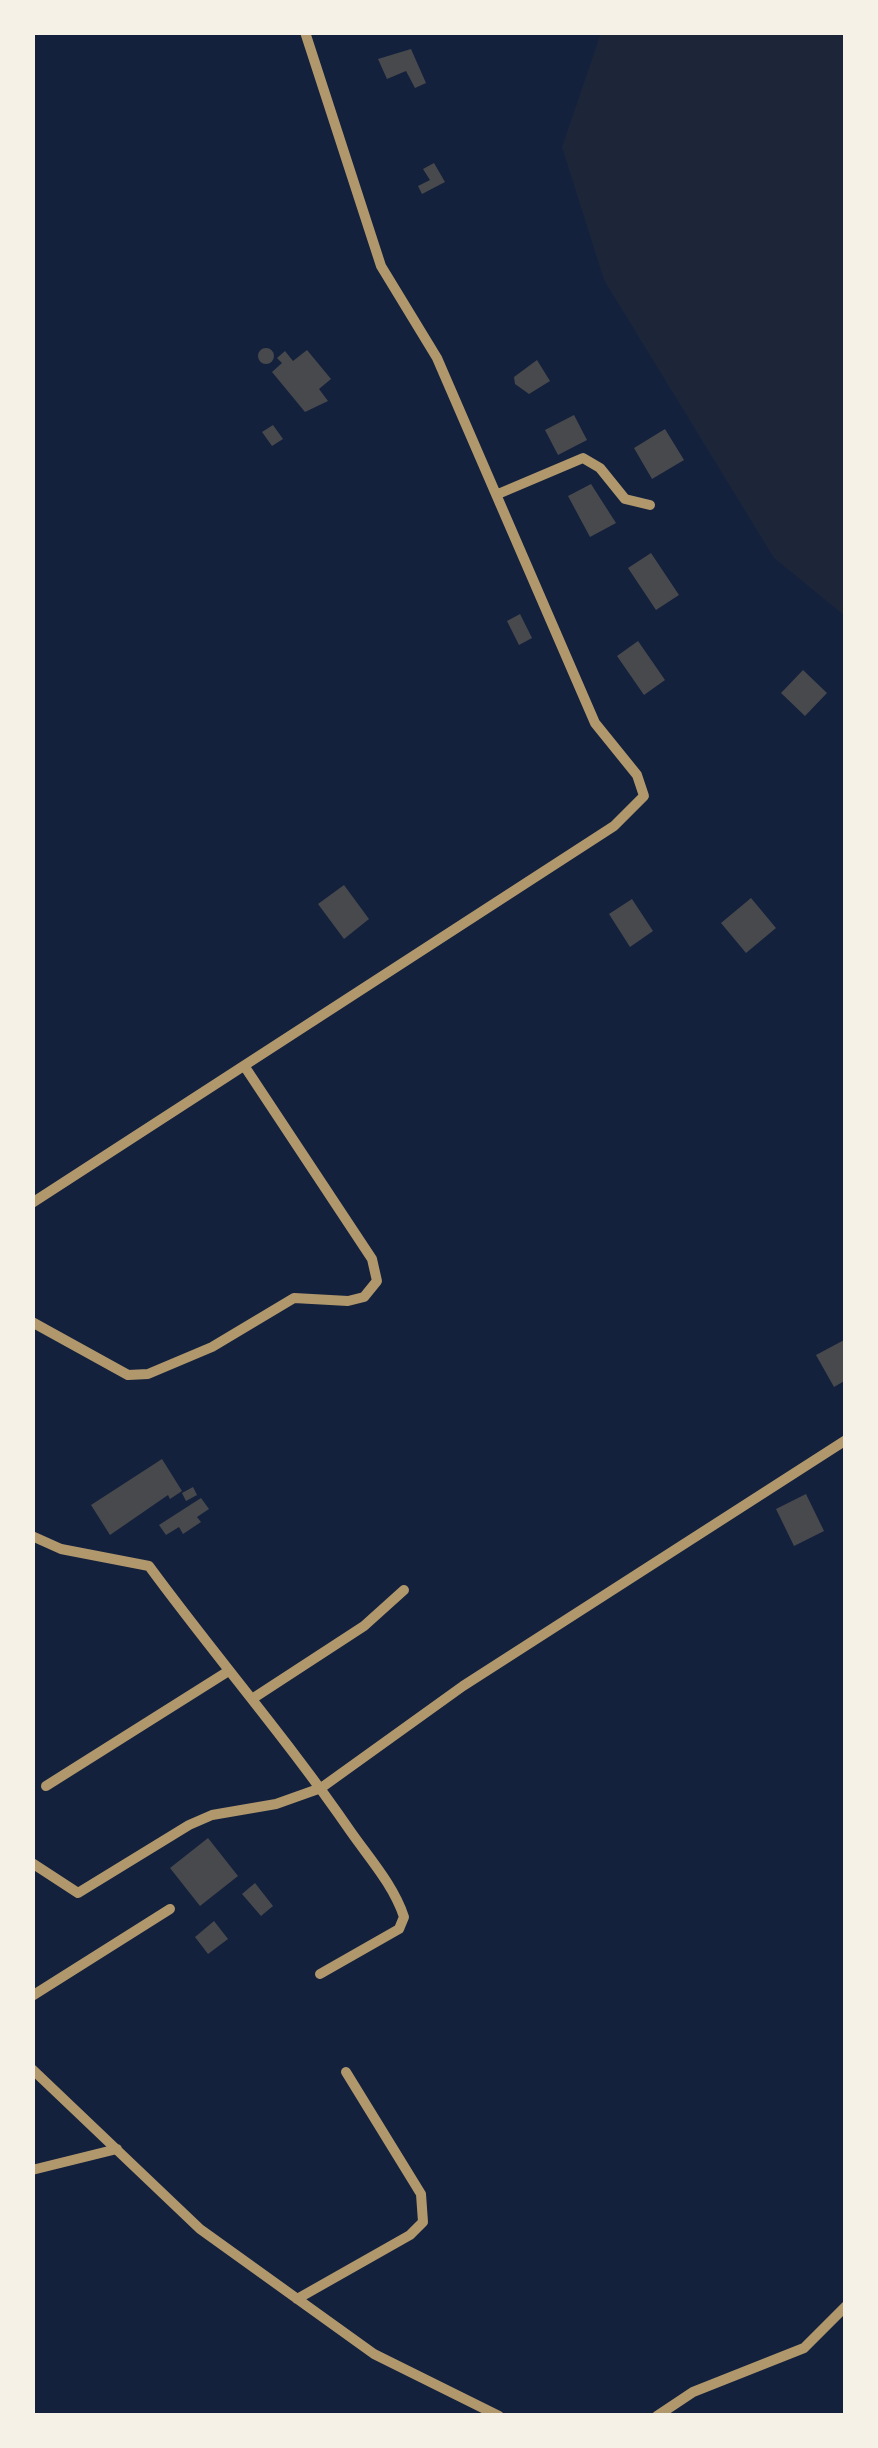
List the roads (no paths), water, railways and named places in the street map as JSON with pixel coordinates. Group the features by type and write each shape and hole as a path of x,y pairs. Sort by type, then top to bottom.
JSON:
{"street":[{"path":"32,1203 614,826 644,796 636,775 595,723 437,358 381,266 307,34"},
{"path":"498,494 583,458 600,468 626,499 650,506"},
{"path":"32,1322 128,1375 148,1374 212,1347 294,1298 364,1297 377,1281 372,1259 244,1068"},
{"path":"32,1863 78,1892 189,1825 321,1788 463,1686 846,1440"},
{"path":"32,1536 61,1550 149,1566 226,1672 321,1788 395,1895 404,1917 399,1929 320,1974"},
{"path":"252,1700 364,1626 404,1590"},
{"path":"46,1786 226,1672"},
{"path":"32,1996 170,1909"},
{"path":"32,2068 200,2228 374,2354 498,2416"},
{"path":"298,2299 410,2235 422,2222 420,2194 346,2072"},
{"path":"32,2170 117,2149"},
{"path":"656,2416 693,2392 804,2348 846,2306"}]}
